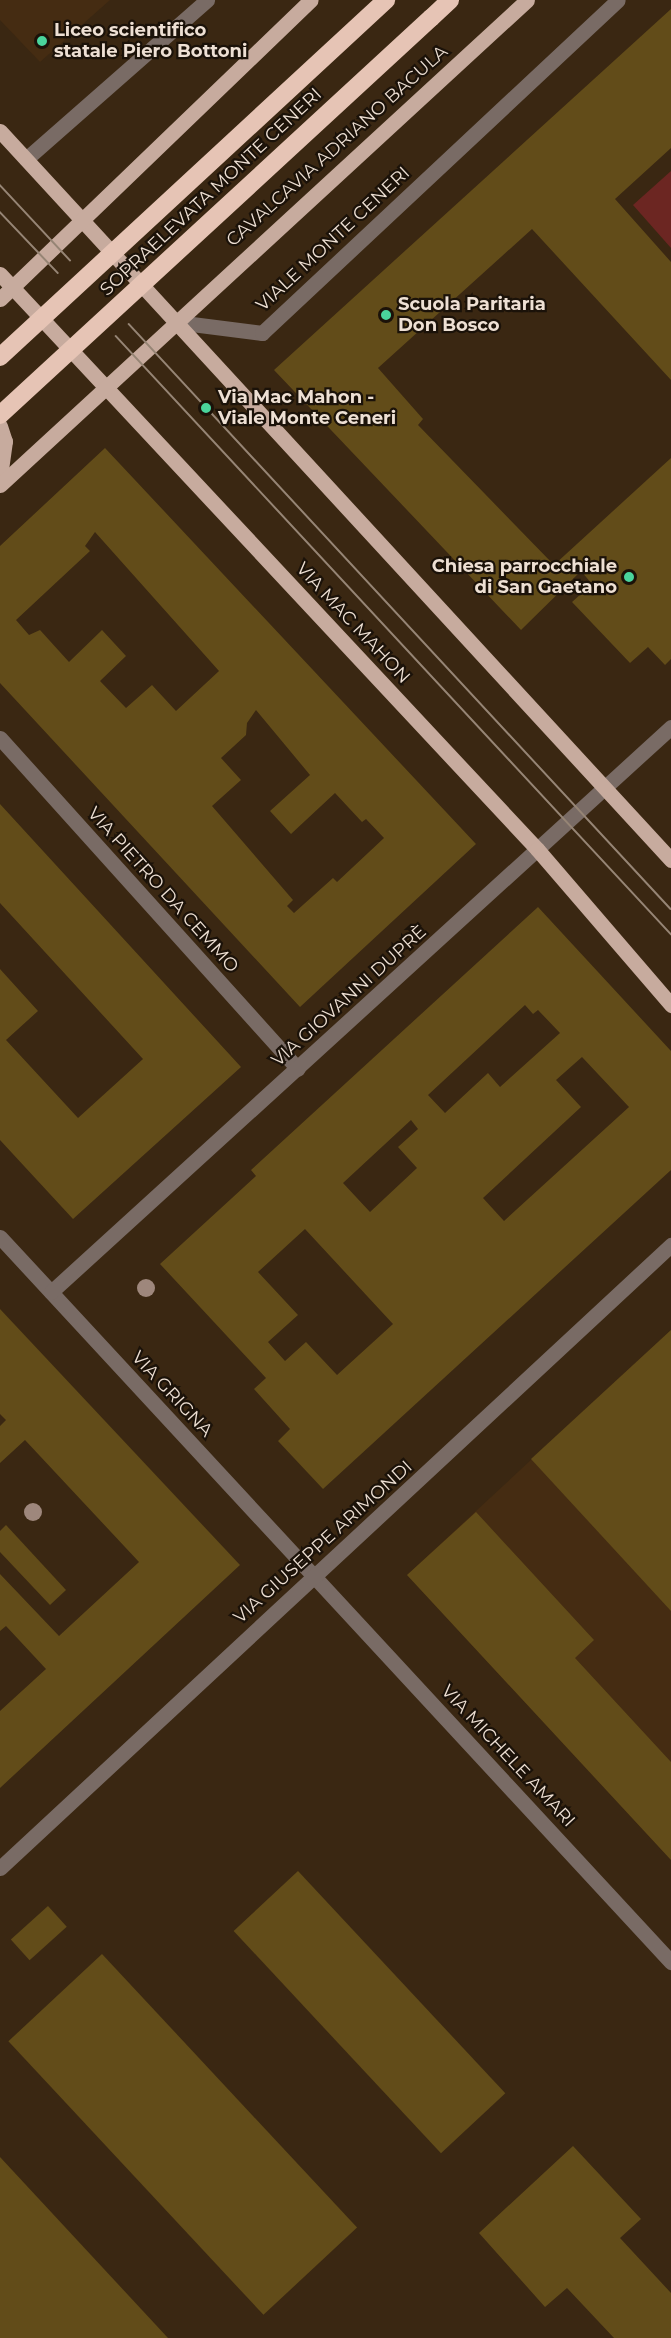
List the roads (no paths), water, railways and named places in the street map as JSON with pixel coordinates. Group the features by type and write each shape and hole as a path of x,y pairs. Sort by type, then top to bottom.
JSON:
{"highway":[{"name":"SOPRAELEVATA MONTE CENERI","path":"0,357 386,0"},
{"name":"SOPRAELEVATA MONTE CENERI","path":"0,415 450,0"}],"main road":[{"path":"0,299 311,0"},
{"name":"CAVALCAVIA ADRIANO BACULA","path":"176,322 527,0"},
{"path":"0,131 671,860"},
{"name":"VIA MAC MAHON","path":"0,274 537,849 671,1005"},
{"path":"0,485 176,322"},
{"path":"0,426 5,455 0,478"}],"street":[{"path":"26,159 207,0"},
{"name":"VIALE MONTE CENERI","path":"176,322 262,333 618,0"},
{"name":"VIA GIOVANNI DUPRÈ","path":"51,1292 298,1070 671,727"},
{"name":"VIA PIETRO DA CEMMO","path":"0,738 298,1070"},
{"name":"VIA GRIGNA","path":"0,1237 316,1577"},
{"name":"VIA GIUSEPPE ARIMONDI","path":"0,1868 671,1245"},
{"name":"VIA MICHELE AMARI","path":"316,1577 671,1962"}],"tram line":[{"path":"0,185 70,260"},
{"path":"0,212 58,273"},
{"path":"129,324 671,909"},
{"path":"116,336 671,934"}],"place":[{"name":"Liceo scientifico statale Piero Bottoni","path":"42,41"},
{"name":"Scuola Paritaria Don Bosco","path":"386,315"},
{"name":"Via Mac Mahon - Viale Monte Ceneri","path":"206,408"},
{"name":"Chiesa parrocchiale di San Gaetano","path":"629,577"}]}
